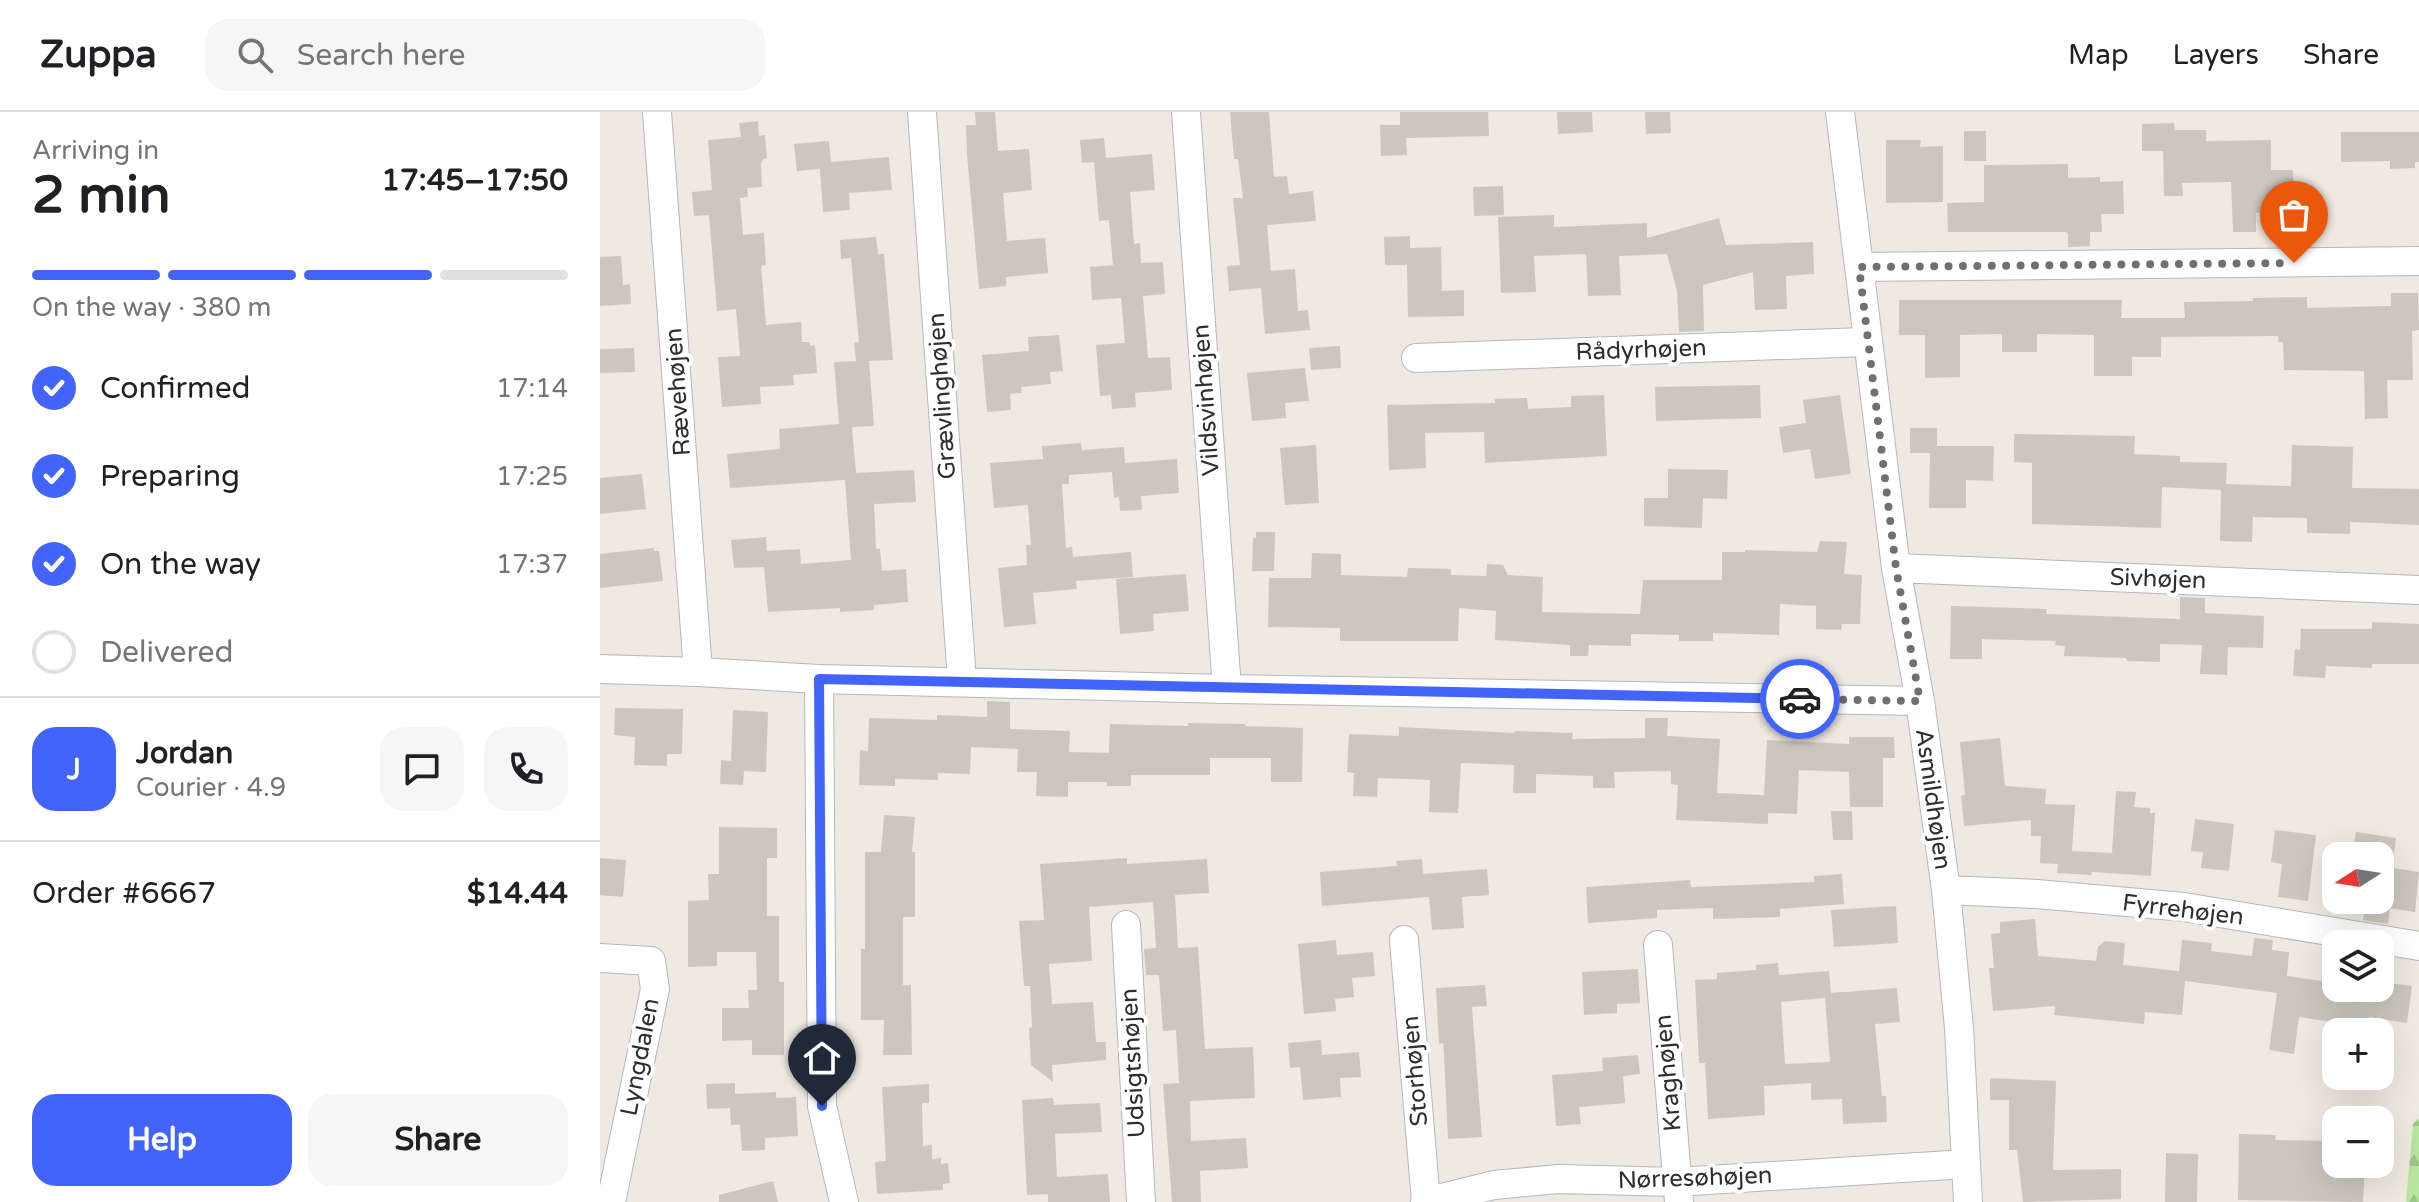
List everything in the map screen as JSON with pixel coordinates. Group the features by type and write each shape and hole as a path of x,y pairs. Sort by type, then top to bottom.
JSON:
{"street":[{"name":"Rævehøjen","path":"657,112 698,672"},
{"name":"Grævlinghøjen","path":"922,112 962,681"},
{"name":"Vildsvinhøjen","path":"1186,112 1227,689"},
{"name":"Asmildhøjen","path":"1840,112 1896,568 1920,701 1946,890 1959,1028 1968,1202"},
{"path":"1859,267 2419,261"},
{"name":"Rådyrhøjen","path":"1416,358 1866,342"},
{"name":"Sivhøjen","path":"1896,568 2419,590"},
{"path":"600,669 819,679 1227,689 1920,701"},
{"path":"819,679 822,1106 844,1202"},
{"name":"Fyrrehøjen","path":"1946,890 2037,894 2184,907 2419,946"},
{"name":"Udsigtshøjen","path":"1126,925 1141,1202"},
{"name":"Storhøjen","path":"1404,940 1425,1202"},
{"name":"Kraghøjen","path":"1658,945 1678,1192"},
{"name":"Lyngdalen","path":"600,958 651,961 655,989 611,1202"},
{"name":"Nørresøhøjen","path":"1425,1202 1494,1185 1558,1179 1678,1192 1966,1164"}],"green space":[{"path":"2419,1118 2419,1202 2406,1202 2413,1124"}],"building":[{"path":"975,112 995,112 998,151 1029,149 1032,190 1003,193 1007,241 1045,238 1048,273 1006,277 1006,286 979,289 966,125 976,125"},
{"path":"1230,112 1269,112 1274,177 1287,176 1289,194 1313,191 1316,221 1267,225 1271,271 1295,269 1298,311 1308,310 1310,330 1265,334 1261,288 1229,291 1227,266 1240,265 1233,198 1243,198 1238,159 1234,159"},
{"path":"1400,112 1488,112 1489,136 1406,138 1407,155 1381,156 1380,125 1400,125"},
{"path":"1557,112 1592,112 1593,132 1558,134"},
{"path":"1645,112 1670,112 1671,133 1646,134"},
{"path":"758,121 759,136 765,135 767,158 761,164 762,187 747,188 748,197 740,198 743,235 764,233 766,265 761,266 766,325 801,322 802,342 815,345 817,373 793,375 794,385 760,387 761,404 722,407 718,357 740,356 736,309 717,311 709,215 694,216 692,192 712,190 708,140 741,137 739,123"},
{"path":"2174,123 2175,130 2206,130 2206,141 2271,140 2271,170 2293,170 2294,213 2256,213 2256,232 2233,232 2231,182 2182,183 2183,196 2164,196 2163,151 2142,151 2142,124"},
{"path":"1964,131 1986,131 1986,161 1964,161"},
{"path":"2341,132 2419,132 2419,162 2415,162 2415,168 2390,169 2390,161 2341,162"},
{"path":"1104,138 1106,158 1152,154 1155,190 1130,192 1134,244 1140,243 1141,263 1163,262 1165,294 1143,296 1148,358 1170,357 1172,390 1135,393 1136,407 1112,409 1111,395 1100,396 1096,345 1125,343 1121,298 1092,300 1090,267 1113,265 1109,220 1099,221 1094,162 1082,163 1080,140"},
{"path":"1886,140 1921,140 1920,147 1943,146 1943,202 1886,203"},
{"path":"829,141 831,162 889,157 892,190 849,193 850,210 823,212 820,169 797,171 794,144"},
{"path":"2068,164 2068,178 2100,177 2100,182 2123,181 2124,214 2101,214 2102,232 2090,232 2090,246 2068,247 2068,233 2065,232 1948,232 1947,203 1984,202 1984,165"},
{"path":"1503,186 1504,215 1474,216 1473,187"},
{"path":"1554,215 1554,227 1647,223 1647,238 1719,218 1726,245 1813,242 1814,274 1786,276 1787,309 1755,310 1753,272 1703,285 1704,331 1679,332 1677,291 1667,254 1619,256 1621,295 1588,296 1586,254 1534,256 1536,292 1501,293 1498,217"},
{"path":"1410,236 1410,248 1441,247 1442,291 1464,290 1464,316 1408,317 1407,265 1385,265 1384,237"},
{"path":"876,237 878,254 884,254 893,360 869,361 874,426 852,427 856,473 914,470 916,502 874,504 876,549 880,549 882,571 906,569 908,602 874,605 874,610 840,612 840,608 768,612 764,567 734,568 731,540 766,537 767,551 800,549 801,564 851,560 845,480 730,488 727,454 780,449 779,429 839,424 834,362 856,361 854,342 859,342 851,258 841,259 840,240"},
{"path":"621,256 623,285 630,284 631,304 600,306 600,257"},
{"path":"2391,293 2418,293 2419,330 2412,331 2413,380 2387,380 2388,418 2365,419 2364,371 2284,370 2283,342 2278,342 2278,336 2161,337 2161,357 2132,357 2132,376 2094,376 2094,335 2037,334 2037,352 2002,352 2002,334 1960,335 1960,377 1925,378 1925,335 1899,335 1899,300 2122,300 2121,318 2185,318 2184,302 2307,297 2307,308 2391,306"},
{"path":"1059,335 1063,371 1050,372 1051,384 1021,387 1022,393 1010,394 1011,410 987,412 982,355 1029,351 1028,337"},
{"path":"1340,346 1341,368 1311,370 1309,348"},
{"path":"634,348 635,372 600,373 600,349"},
{"path":"1305,368 1309,401 1285,403 1286,418 1252,421 1247,373"},
{"path":"1760,385 1761,418 1656,421 1655,387"},
{"path":"1604,395 1607,456 1485,463 1484,432 1425,433 1426,468 1389,470 1387,405 1495,403 1495,399 1527,398 1528,409 1571,407 1571,396"},
{"path":"1840,395 1851,474 1815,479 1810,449 1783,453 1779,427 1806,423 1803,400"},
{"path":"1910,428 1937,428 1937,446 1994,446 1993,481 1966,480 1966,508 1929,508 1930,453 1910,453"},
{"path":"2014,434 2135,436 2134,454 2180,456 2180,462 2227,463 2226,484 2291,486 2292,445 2353,447 2352,488 2419,489 2419,525 2350,522 2350,534 2307,533 2307,518 2253,517 2252,542 2220,541 2221,490 2162,487 2161,528 2032,524 2032,463 2014,462"},
{"path":"1081,443 1082,450 1124,447 1125,463 1177,459 1179,493 1141,496 1142,510 1120,511 1119,497 1114,498 1112,472 1069,475 1069,484 1062,484 1066,548 1072,547 1073,557 1131,552 1133,577 1076,581 1077,589 1033,593 1036,624 1004,627 998,568 1027,565 1026,545 1031,545 1028,505 994,508 990,463 1043,459 1042,446"},
{"path":"1316,445 1319,503 1285,505 1280,448"},
{"path":"1668,469 1728,470 1727,499 1703,498 1702,528 1644,526 1644,498 1668,498"},
{"path":"642,474 646,509 600,514 600,478"},
{"path":"1256,532 1275,532 1274,571 1252,571"},
{"path":"1820,541 1847,542 1844,574 1862,575 1860,624 1842,624 1841,630 1816,629 1816,606 1780,604 1779,635 1713,633 1713,641 1679,641 1679,635 1631,634 1631,646 1589,645 1588,656 1570,656 1570,645 1495,640 1496,611 1459,608 1458,641 1340,641 1340,628 1268,627 1269,578 1311,578 1312,553 1341,554 1341,575 1407,577 1408,568 1451,569 1451,575 1486,576 1487,564 1503,565 1508,575 1543,577 1542,612 1640,614 1643,580 1722,580 1722,552 1817,552"},
{"path":"654,548 654,551 659,551 663,581 600,588 600,554"},
{"path":"1186,574 1189,611 1153,614 1154,631 1120,634 1116,579"},
{"path":"2180,597 2205,598 2205,613 2264,616 2263,648 2228,647 2227,675 2200,674 2202,645 2160,644 2160,662 2064,656 2065,646 2055,645 2056,641 1982,639 1982,659 1950,659 1951,606 2047,609 2046,614 2180,619"},
{"path":"2372,622 2419,624 2419,664 2372,664 2372,668 2326,666 2325,678 2293,676 2295,649 2300,650 2301,629 2372,629"},
{"path":"987,701 1010,702 1010,729 1070,731 1069,752 1109,753 1110,724 1245,724 1303,728 1302,782 1271,782 1271,758 1210,758 1210,775 1131,775 1131,786 1107,786 1107,782 1068,782 1068,797 1036,796 1037,772 1017,772 1018,749 971,747 970,774 938,773 938,780 895,779 895,786 859,785 860,750 868,751 869,718 937,720 937,715 987,717"},
{"path":"615,708 683,709 682,754 667,754 667,766 634,765 635,737 614,735"},
{"path":"733,710 768,712 766,772 744,771 743,785 720,784 721,760 731,761"},
{"path":"1645,718 1668,718 1667,736 1720,739 1717,793 1764,795 1767,740 1849,744 1849,737 1894,737 1895,758 1883,758 1883,807 1850,807 1849,772 1799,770 1797,814 1768,813 1768,824 1676,820 1678,785 1671,784 1671,771 1614,772 1615,788 1593,788 1593,776 1536,774 1536,793 1513,793 1514,765 1461,763 1458,813 1429,812 1430,780 1378,778 1377,797 1353,796 1354,773 1347,772 1349,734 1399,736 1399,727 1573,733 1572,739 1645,738"},
{"path":"2000,738 2005,786 2046,789 2045,804 2075,805 2072,851 2112,853 2116,791 2136,792 2134,807 2150,808 2150,813 2155,813 2151,876 2057,873 2058,864 2040,863 2041,836 2031,836 2031,820 1964,826 1961,796 1965,795 1960,742"},
{"path":"1831,811 1852,811 1853,840 1833,840"},
{"path":"884,815 915,817 912,852 915,852 915,917 903,917 903,985 911,985 912,1055 883,1055 884,1020 861,1020 865,852 881,852"},
{"path":"2195,819 2234,824 2229,871 2201,868 2203,852 2191,851"},
{"path":"719,827 777,828 777,858 767,858 767,916 779,916 779,982 784,982 784,1055 752,1055 752,1040 722,1041 722,1008 749,1008 748,990 757,990 756,952 717,952 717,966 688,967 688,901 709,900 708,874 719,874"},
{"path":"2275,830 2316,835 2308,901 2278,897 2282,864 2271,862"},
{"path":"2356,832 2396,838 2394,856 2394,842 2354,842"},
{"path":"600,858 626,860 623,897 600,895"},
{"path":"1127,858 1127,864 1207,859 1209,893 1175,895 1178,948 1198,947 1205,1049 1253,1047 1255,1098 1190,1101 1191,1141 1246,1138 1248,1168 1200,1171 1201,1202 1172,1202 1163,1084 1179,1083 1176,1030 1163,1031 1159,975 1146,975 1144,949 1156,948 1153,902 1089,907 1092,961 1049,964 1052,1004 1093,1002 1096,1042 1106,1042 1106,1060 1052,1065 1053,1082 1031,1065 1030,986 1024,986 1019,921 1044,920 1040,864"},
{"path":"1422,859 1423,874 1487,869 1489,895 1462,897 1464,928 1432,930 1429,897 1322,906 1320,872 1397,866 1396,861"},
{"path":"2394,868 2419,872 2415,912 2394,909"},
{"path":"1842,874 1844,904 1780,909 1780,917 1713,919 1713,908 1657,910 1657,918 1588,923 1586,887 1690,880 1691,887 1814,882 1814,876"},
{"path":"1896,906 1898,943 1834,947 1831,910"},
{"path":"2364,914 2389,914 2388,924 2363,920"},
{"path":"2035,919 2038,956 2096,961 2098,947 2105,941 2125,943 2123,965 2179,971 2182,940 2212,943 2211,951 2252,956 2254,938 2273,940 2272,950 2289,952 2287,976 2322,981 2322,1002 2394,1002 2394,984 2412,986 2407,1023 2394,1021 2394,1018 2322,1018 2322,1020 2299,1017 2294,1054 2269,1050 2277,993 2185,981 2182,1015 2145,1012 2144,1024 2054,1015 2055,1006 1993,1011 1989,968 1994,968 1991,934 2000,933 2000,922"},
{"path":"1336,940 1337,955 1373,952 1375,976 1352,978 1354,997 1335,999 1336,1011 1304,1014 1298,944"},
{"path":"1778,963 1779,975 1829,971 1831,993 1897,988 1900,1022 1875,1024 1887,1122 1843,1124 1842,1099 1811,1100 1811,1083 1764,1086 1765,1115 1708,1119 1705,1063 1699,1063 1695,980 1717,979 1717,973 1756,970 1756,965","holes":["1825,998 1830,1062 1785,1064 1781,1002"]},
{"path":"1638,969 1640,1003 1617,1004 1617,1013 1584,1015 1582,972"},
{"path":"1485,985 1487,1006 1472,1007 1482,1137 1448,1139 1444,1055 1443,1043 1439,1044 1436,988"},
{"path":"1321,1040 1322,1055 1359,1052 1361,1077 1340,1078 1341,1097 1303,1100 1300,1067 1290,1068 1288,1043"},
{"path":"1638,1055 1640,1074 1623,1076 1625,1103 1579,1107 1581,1124 1556,1126 1552,1075 1603,1071 1602,1058"},
{"path":"1990,1078 2056,1081 2053,1170 2121,1169 2121,1199 2023,1202 2017,1150 2009,1150 2009,1100 1990,1100"},
{"path":"735,1083 735,1094 776,1092 776,1098 796,1097 798,1136 765,1138 765,1150 742,1151 740,1125 731,1125 730,1108 707,1109 706,1084"},
{"path":"929,1084 929,1103 922,1103 923,1146 932,1145 932,1159 941,1158 941,1164 948,1163 950,1183 943,1184 943,1190 877,1194 875,1162 886,1161 882,1087"},
{"path":"1053,1098 1054,1105 1100,1103 1102,1132 1055,1134 1057,1177 1108,1174 1110,1202 1048,1202 1048,1194 1027,1195 1022,1100"},
{"path":"2239,1134 2276,1135 2275,1140 2322,1141 2322,1178 2364,1178 2363,1202 2238,1200"},
{"path":"2166,1153 2198,1154 2197,1202 2165,1202"},
{"path":"773,1181 778,1202 719,1202 719,1195"}],"way so far":[{"path":"1800,699 1920,701 1896,568 1859,267 2294,263"}],"route":[{"path":"822,1106 819,679 1800,699"}]}
